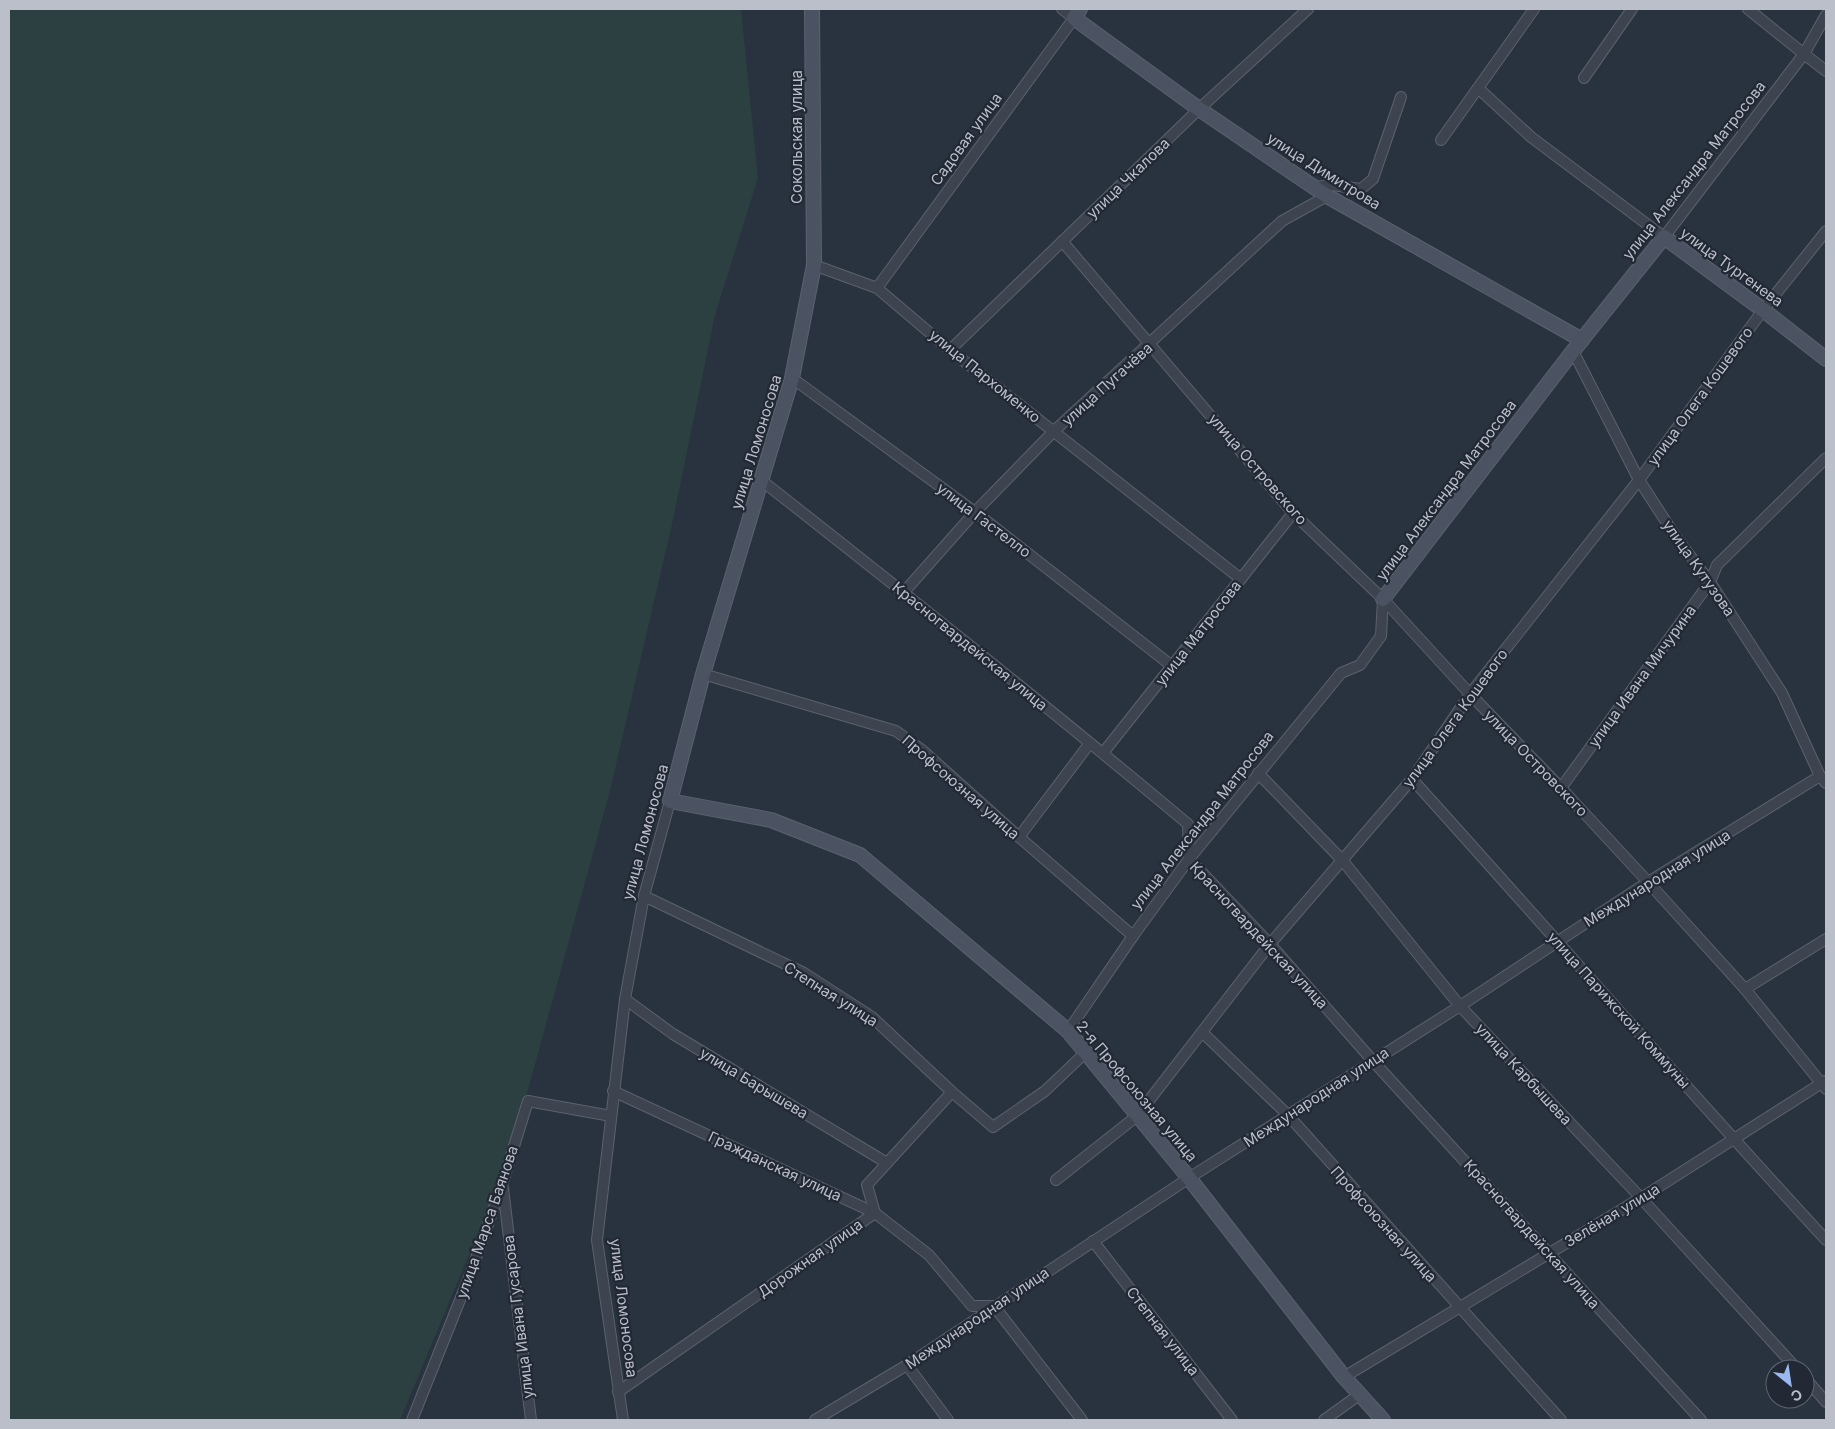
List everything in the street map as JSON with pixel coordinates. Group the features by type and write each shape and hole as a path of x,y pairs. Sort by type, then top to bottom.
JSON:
{"street":[{"name":"Сокольская улица","path":"812,9 814,266"},
{"name":"улица Димитрова","path":"1062,9 1077,13 1199,109 1327,196 1582,340"},
{"name":"улица Чкалова","path":"950,350 1199,109 1308,9"},
{"path":"1441,140 1534,9"},
{"path":"1584,78 1632,9"},
{"path":"1748,9 1826,71"},
{"name":"Садовая улица","path":"877,288 1077,13"},
{"name":"улица Александра Матросова","path":"1068,1031 1189,859 1341,673 1360,664 1376,643 1381,636 1383,599 1804,54 1826,15"},
{"name":"улица Тургенева","path":"1478,88 1531,136 1826,359"},
{"path":"1315,187 1332,185 1361,189 1373,179 1401,97"},
{"name":"улица Пугачёва","path":"904,592 975,512 1054,431 1282,221 1327,196"},
{"name":"улица Олега Кошевого","path":"1056,1180 1137,1116 1270,944 1412,779 1470,694 1639,480 1763,310 1826,231"},
{"name":"улица Островского","path":"1062,240 1293,513 1383,599 1470,694 1561,788 1746,989 1825,1084"},
{"name":"улица Пархоменко","path":"814,266 877,288 950,350 1241,579"},
{"name":"улица Ломоносова","path":"623,1420 597,1240 625,999 644,896 703,674 792,378 814,266"},
{"name":"улица Кутузова","path":"1573,351 1639,480 1676,537 1710,582 1782,693 1823,780"},
{"name":"улица Гастелло","path":"792,378 975,512 1172,666"},
{"name":"улица Ивана Мичурина","path":"1561,788 1710,582 1717,566 1826,458"},
{"name":"Красногвардейская улица","path":"761,480 904,592 1188,824 1189,859 1270,944 1373,1061 1701,1420"},
{"name":"улица Матросова","path":"1103,753 1293,513"},
{"name":"Профсоюзная улица","path":"703,674 896,731 922,750 1133,936"},
{"path":"1019,837 1090,743"},
{"name":"улица Карбышева","path":"1258,774 1342,860 1460,1006 1641,1198 1788,1359"},
{"name":"улица Парижской Коммуны","path":"1412,779 1733,1140 1826,1240"},
{"name":"Международная улица","path":"818,1419 907,1365 1188,1178 1460,1006 1648,882 1823,780"},
{"name":"2-я Профсоюзная улица","path":"670,801 771,820 860,854 1068,1031 1188,1178 1359,1395 1383,1420"},
{"name":"Степная улица","path":"644,896 812,978 872,1017 952,1092 993,1127 1045,1091 1086,1052"},
{"path":"1746,989 1826,939"},
{"name":"улица Барышева","path":"625,999 673,1034 886,1163"},
{"name":"Профсоюзная улица","path":"1202,1032 1288,1115 1561,1420"},
{"name":"Зелёная улица","path":"1344,1376 1641,1198 1825,1084"},
{"name":"Гражданская улица","path":"613,1091 875,1213 929,1256 972,1306 994,1306"},
{"name":"Дорожная улица","path":"618,1392 875,1213 866,1185 952,1092"},
{"name":"улица Марса Баянова","path":"412,1420 470,1275 502,1185 528,1101 611,1116"},
{"name":"улица Ивана Гусарова","path":"502,1185 530,1420"},
{"name":"Степная улица","path":"1093,1241 1232,1420"},
{"path":"994,1306 1082,1420"},
{"path":"907,1365 948,1420"},
{"path":"1815,1389 1826,1402"},
{"path":"1324,1420 1359,1395"}],"shaded area":[{"path":"9,9 741,9 758,178 715,315 673,520 609,795 509,1159 400,1420 9,1420"}]}
